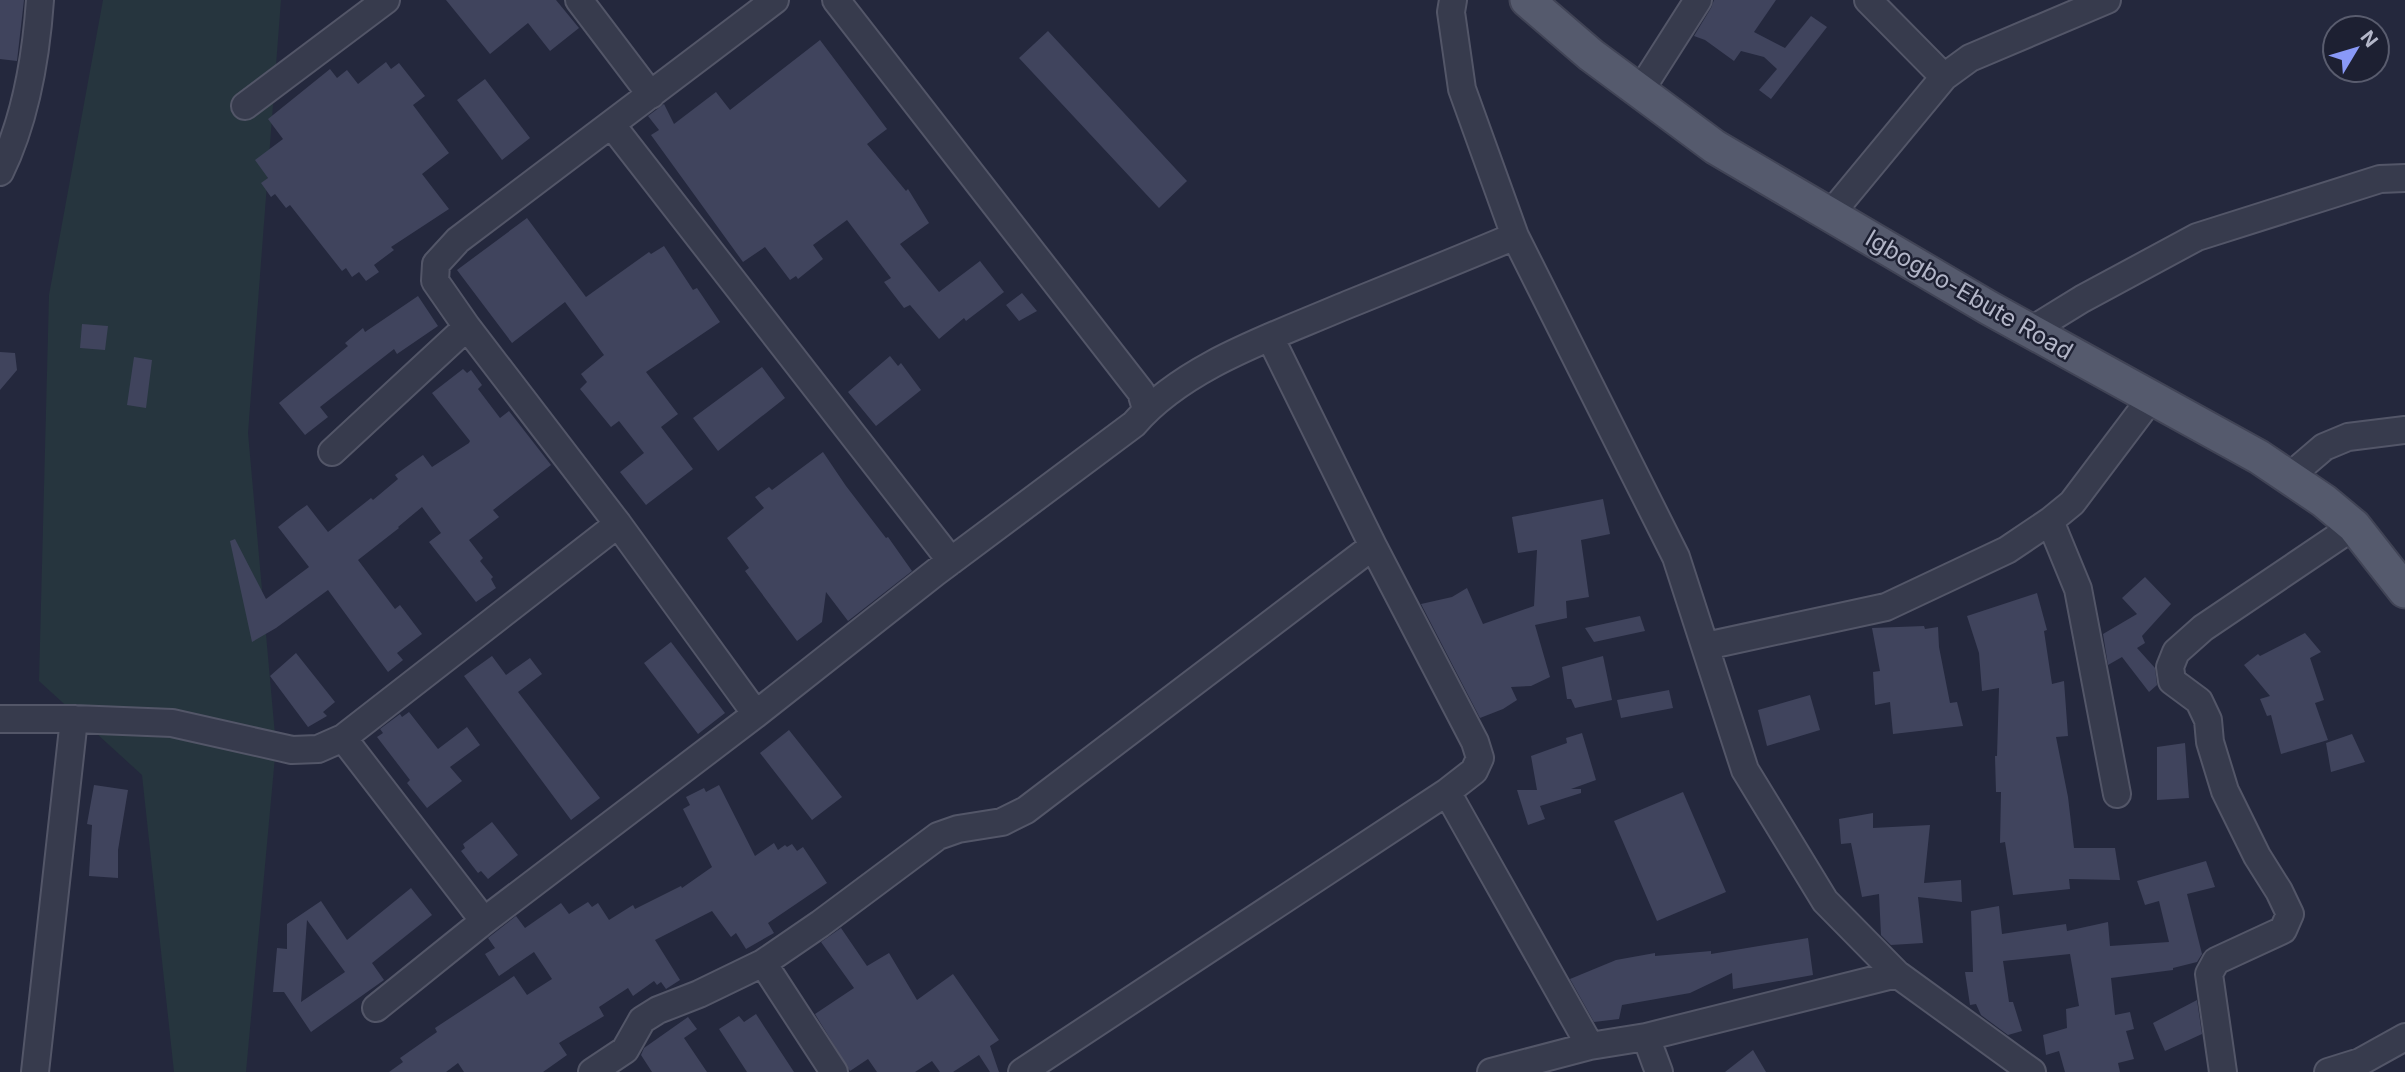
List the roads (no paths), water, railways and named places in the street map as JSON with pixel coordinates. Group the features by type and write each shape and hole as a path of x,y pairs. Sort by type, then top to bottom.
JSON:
{"main road":[{"name":"Igbogbo-Ebute Road","path":"1527,0 1591,55 1715,147 1829,216 2290,476 2354,526 2405,590"}],"street":[{"path":"0,172 19,129 37,37 40,0"},
{"path":"245,106 386,0"},
{"path":"579,0 651,95"},
{"path":"756,714 618,524 467,327 435,281 436,264 458,240 775,0"},
{"path":"836,0 1141,392 1146,409"},
{"path":"1453,0 1451,12 1462,89 1515,236 1676,557 1745,770 1825,901 1897,974 2032,1072"},
{"path":"1640,91 1698,0"},
{"path":"1867,0 1944,77"},
{"path":"1829,216 1944,77 1970,58 2107,0"},
{"path":"611,124 951,561"},
{"path":"2030,331 2092,293 2197,237 2380,179 2405,178"},
{"path":"376,1008 484,921 1133,424 1146,409 1204,369 1270,337 1515,236"},
{"path":"332,452 467,327"},
{"path":"1022,1072 1447,792 1474,771 1480,758 1475,742 1373,546 1270,337"},
{"path":"1706,646 1886,607 2007,550 2072,503 2152,397"},
{"path":"2290,476 2324,447 2348,436 2405,430"},
{"path":"2050,521 2078,589 2117,794"},
{"path":"0,719 172,723 292,750 318,749 344,738 618,524"},
{"path":"2223,1072 2209,974 2216,961 2283,930 2290,914 2225,791 2210,743 2208,720 2199,701 2172,681 2170,667 2176,652 2203,628 2354,526"},
{"path":"592,1072 625,1050 642,1020 763,963 938,836 958,829 1002,822 1026,810 1373,546"},
{"path":"35,1072 74,719"},
{"path":"344,738 484,921"},
{"path":"1447,792 1590,1046"},
{"path":"763,963 834,1072"},
{"path":"1491,1072 1590,1046 1646,1037 1897,974"},
{"path":"1646,1037 1659,1072"},
{"path":"2328,1072 2360,1062 2405,1037"}]}
